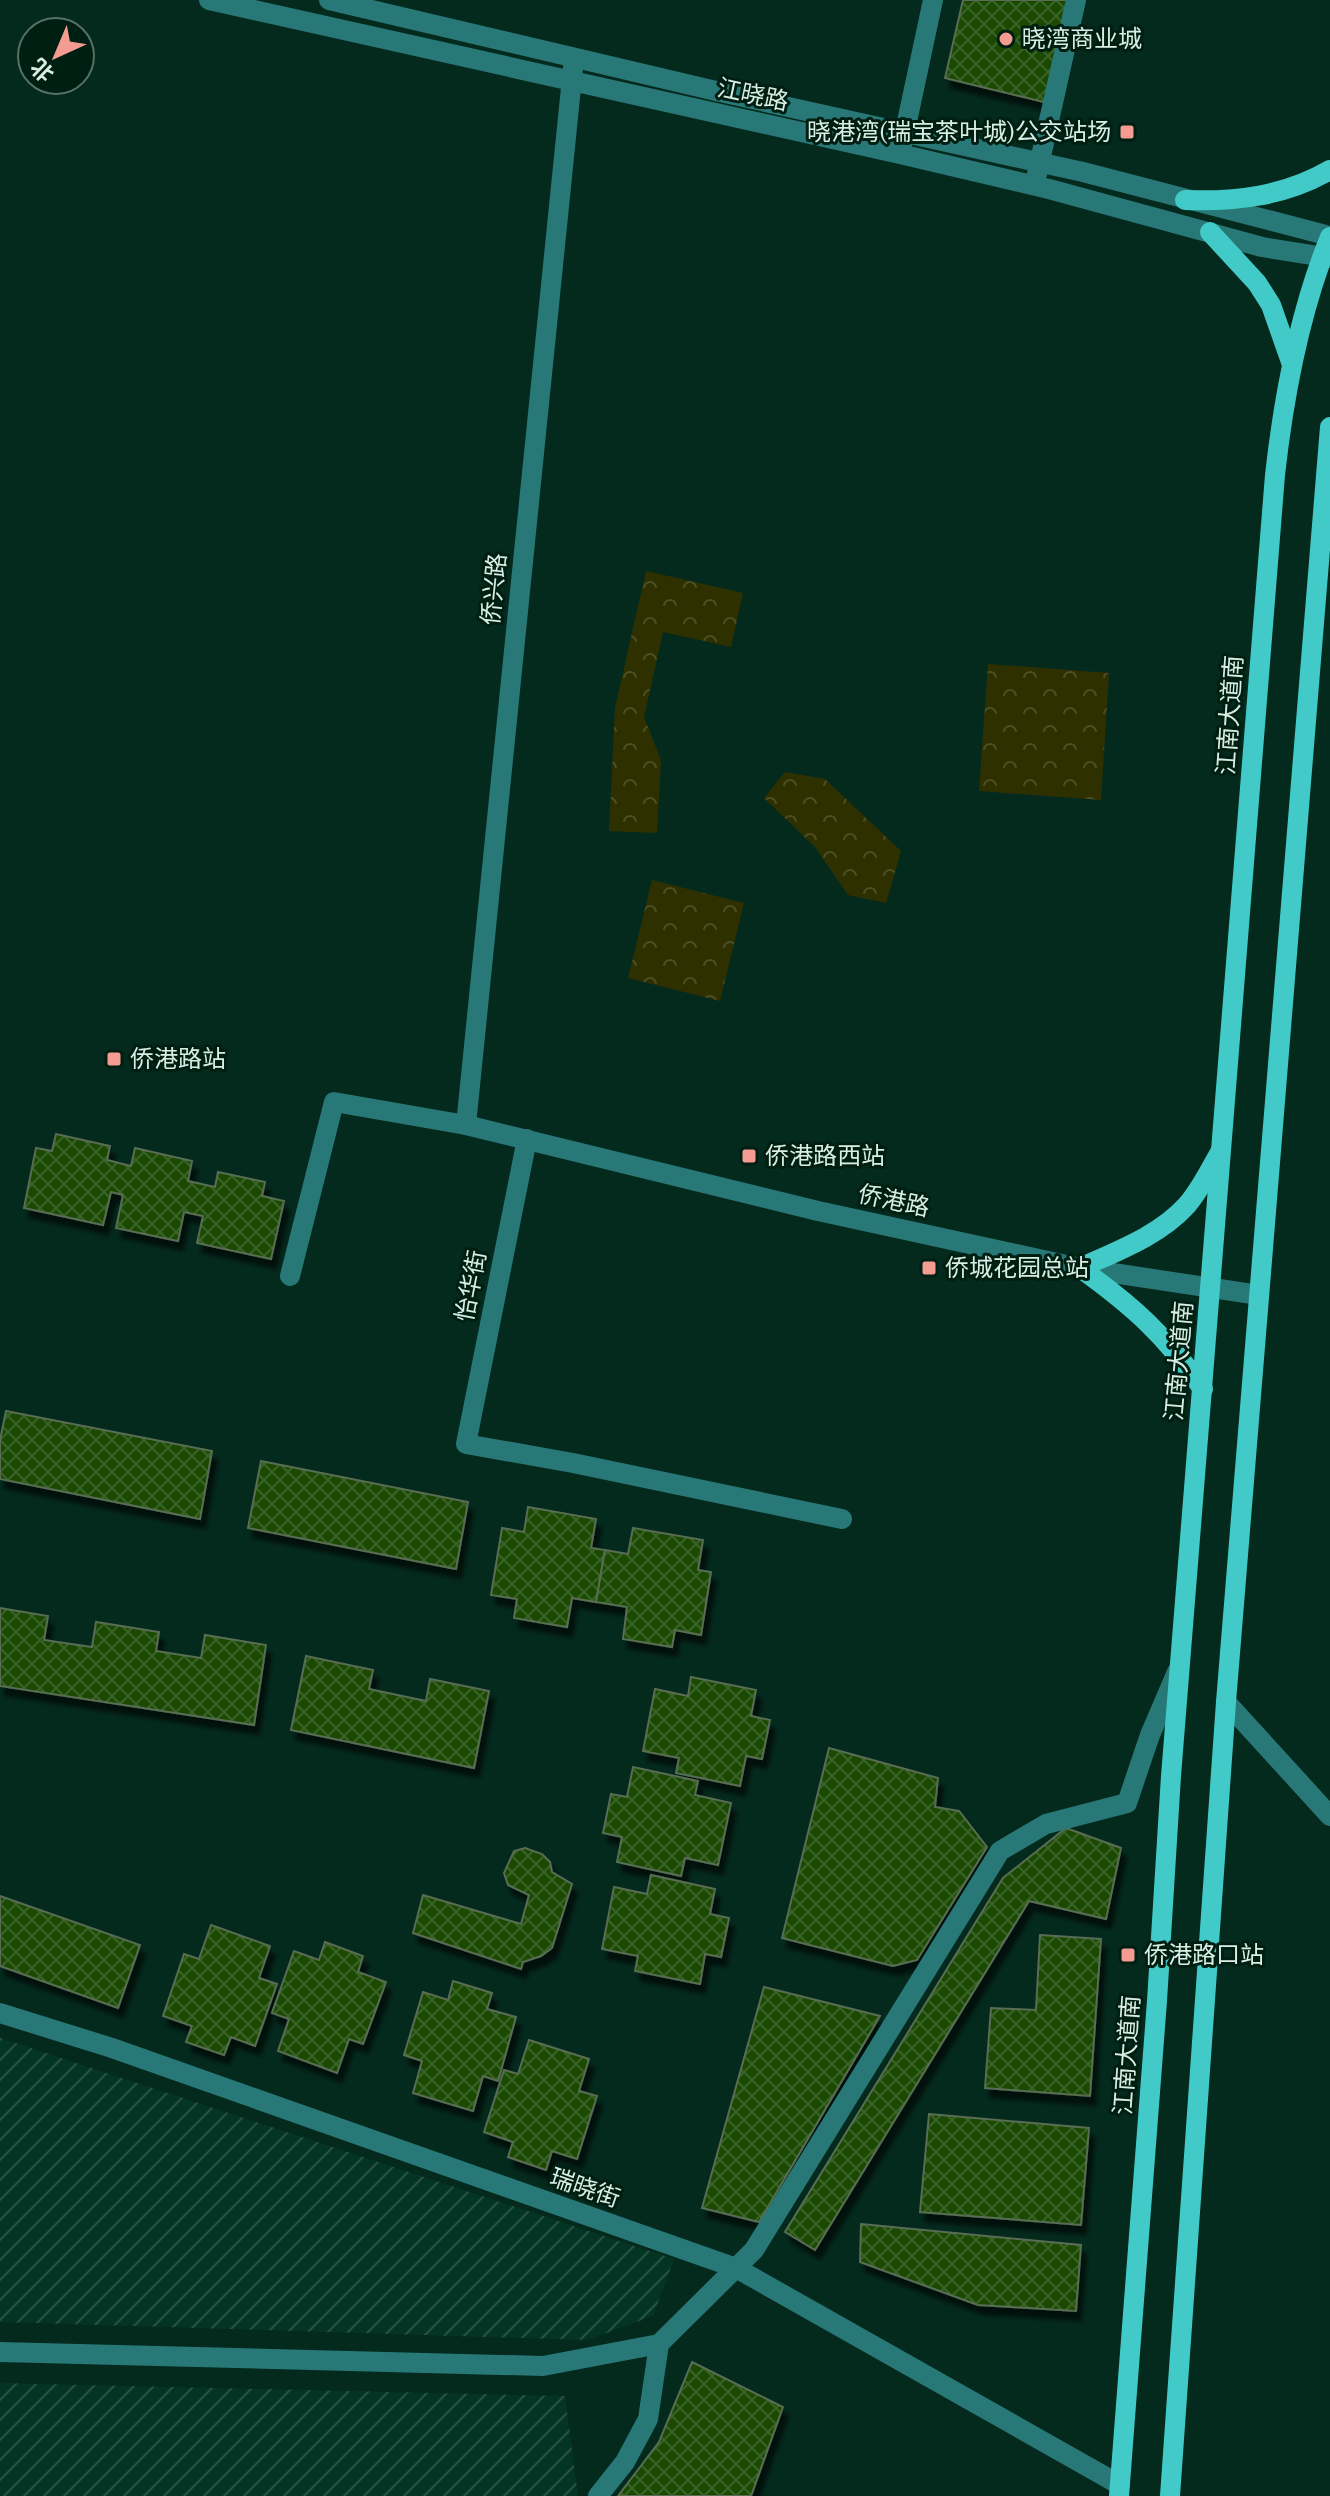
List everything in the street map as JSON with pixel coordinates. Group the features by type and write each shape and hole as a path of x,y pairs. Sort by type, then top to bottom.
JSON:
{"main road":[{"path":"1185,200 1260,197 1330,170"},
{"path":"1210,232 1257,283 1271,305 1292,364"},
{"name":"江南大道南","path":"1119,2491 1180,1665 1268,551 1281,425 1292,364 1330,237"},
{"path":"1170,2496 1226,1702 1330,427"},
{"path":"1203,1389 1180,1356 1152,1325 1080,1268 1171,1221 1189,1203 1223,1148"}],"street":[{"name":"江晓路","path":"209,0 900,154 1262,247 1326,258"},
{"name":"江晓路","path":"329,0 1039,162 1330,237"},
{"path":"900,154 933,0"},
{"path":"1034,186 1076,0"},
{"name":"侨兴路","path":"466,1125 574,58"},
{"name":"侨港路","path":"290,1276 334,1102 466,1125 818,1211 1080,1268 1259,1295"},
{"name":"怡华街","path":"527,1139 466,1444 842,1519"},
{"path":"0,2352 543,2366 659,2344 754,2250 1000,1851 1046,1824 1127,1803 1150,1735 1180,1665"},
{"path":"1226,1702 1330,1816"},
{"name":"瑞晓街","path":"0,2013 127,2053 736,2268 1119,2491"},
{"path":"598,2496 625,2462 648,2419 659,2344"}],"shaded area":[{"path":"0,2038 674,2259 653,2316 587,2340 0,2322"},
{"path":"0,2383 565,2396 578,2496 0,2496"}],"green space":[{"path":"646,571 743,593 731,647 663,632 644,717 661,760 657,833 609,831 615,708"},
{"path":"988,664 1109,673 1101,800 979,791"},
{"path":"785,772 825,779 901,851 886,903 848,895 815,847 764,798"},
{"path":"652,880 744,903 720,1001 628,978"}],"building":[{"name":"晓湾商业城","path":"963,0 1068,0 1044,102 945,78"},
{"path":"56,1134 110,1146 107,1160 131,1166 135,1148 192,1161 188,1181 215,1187 218,1172 265,1182 262,1196 284,1201 271,1259 197,1243 203,1216 184,1212 178,1241 116,1228 123,1195 111,1192 103,1225 24,1208 36,1148 52,1151"},
{"path":"6,1411 212,1451 200,1519 0,1479 0,1440"},
{"path":"261,1461 468,1502 456,1569 248,1528"},
{"path":"528,1507 596,1519 591,1548 605,1550 596,1602 572,1598 567,1627 514,1618 517,1599 491,1595 502,1528 524,1532"},
{"path":"633,1528 703,1540 698,1570 711,1572 701,1635 675,1630 672,1647 623,1639 627,1607 596,1602 605,1550 628,1554"},
{"path":"0,1608 48,1616 44,1640 92,1647 96,1622 159,1632 156,1651 201,1658 205,1635 266,1645 254,1725 0,1686"},
{"path":"306,1656 373,1670 369,1689 426,1701 430,1679 489,1691 474,1768 291,1730"},
{"path":"691,1677 756,1690 751,1716 770,1720 762,1759 746,1756 740,1786 676,1773 679,1758 643,1751 655,1689 688,1696"},
{"path":"829,1748 938,1778 935,1807 959,1811 987,1847 917,1960 893,1966 782,1938"},
{"path":"633,1767 698,1781 695,1795 731,1803 718,1865 685,1858 681,1876 617,1862 622,1837 603,1833 611,1794 627,1797"},
{"path":"1066,1828 1121,1848 1106,1919 1029,1901 815,2250 785,2232 1003,1878"},
{"path":"525,1848 542,1854 550,1862 552,1872 572,1884 552,1948 541,1956 523,1962 521,1969 413,1933 423,1895 521,1924 529,1895 508,1885 504,1873 514,1851"},
{"path":"651,1875 715,1889 710,1914 729,1918 721,1957 705,1954 700,1984 635,1971 638,1956 602,1949 614,1887 647,1894"},
{"path":"0,1896 140,1945 118,2008 0,1966"},
{"path":"211,1925 270,1946 259,1978 277,1984 255,2046 231,2037 224,2055 186,2042 192,2026 163,2016 184,1954 199,1959"},
{"path":"1040,1935 1101,1939 1090,2096 985,2088 991,2008 1036,2010"},
{"path":"325,1942 363,1956 358,1972 386,1982 363,2044 349,2039 337,2073 278,2051 289,2019 272,2013 294,1951 319,1960"},
{"path":"453,1981 492,1993 487,2009 516,2017 498,2081 483,2076 473,2111 413,2093 422,2061 404,2055 423,1992 448,2000"},
{"path":"764,1987 880,2016 759,2222 702,2208"},
{"path":"529,2040 589,2059 579,2091 597,2096 577,2159 552,2151 546,2170 508,2157 513,2142 484,2132 504,2070 518,2074"},
{"path":"929,2114 1089,2128 1081,2225 920,2212"},
{"path":"861,2224 1081,2245 1076,2311 978,2305 860,2262"},
{"path":"692,2362 783,2407 751,2496 618,2496 659,2442"}],"place":[{"name":"晓湾商业城","path":"1006,39"},
{"name":"晓港湾(瑞宝茶叶城)公交站场","path":"1127,132"},
{"name":"侨港路站","path":"114,1059"},
{"name":"侨港路西站","path":"749,1156"},
{"name":"侨城花园总站","path":"929,1268"},
{"name":"侨港路口站","path":"1128,1955"}]}
